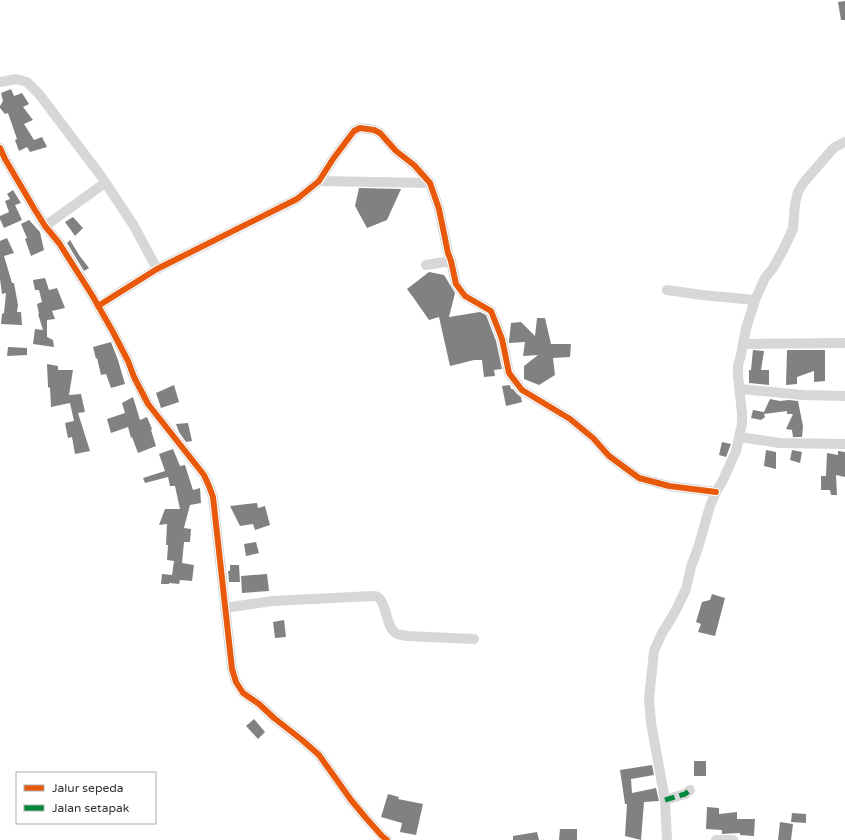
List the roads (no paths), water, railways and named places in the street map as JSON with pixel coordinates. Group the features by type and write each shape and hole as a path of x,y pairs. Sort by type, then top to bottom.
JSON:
{"street":[{"path":"0,82 16,79 27,82 39,94 106,183 134,226 157,269"},
{"path":"98,306 157,269 297,199 319,181 354,131 360,128 374,130 380,133 396,151 414,165 430,183 439,209 456,284 465,296 491,311 502,339 509,372 522,390 570,419 593,438 610,456 639,478 669,486 716,492"},
{"path":"667,840 664,800 651,723 649,699 654,651 686,589 691,567 710,506 736,451 742,424 738,366 746,329 755,300 765,278 773,268 789,240 793,229 795,204 798,192 804,182 831,151 835,147 845,142"},
{"path":"0,148 45,226 63,249 85,283 113,332 148,404 204,475 209,486 213,497 232,669 236,682 243,693 259,704 319,755 377,836 387,840"},
{"path":"319,181 430,183"},
{"path":"45,226 106,183"},
{"path":"426,265 451,261"},
{"path":"667,290 755,300"},
{"path":"743,344 845,343"},
{"path":"740,389 803,395 845,396"},
{"path":"740,437 780,443 845,444"},
{"path":"225,608 272,601 373,596 379,598 388,621 392,629 397,634 407,636 474,639"},
{"path":"664,800 680,796 690,790"},
{"path":"716,840 733,840"}]}
